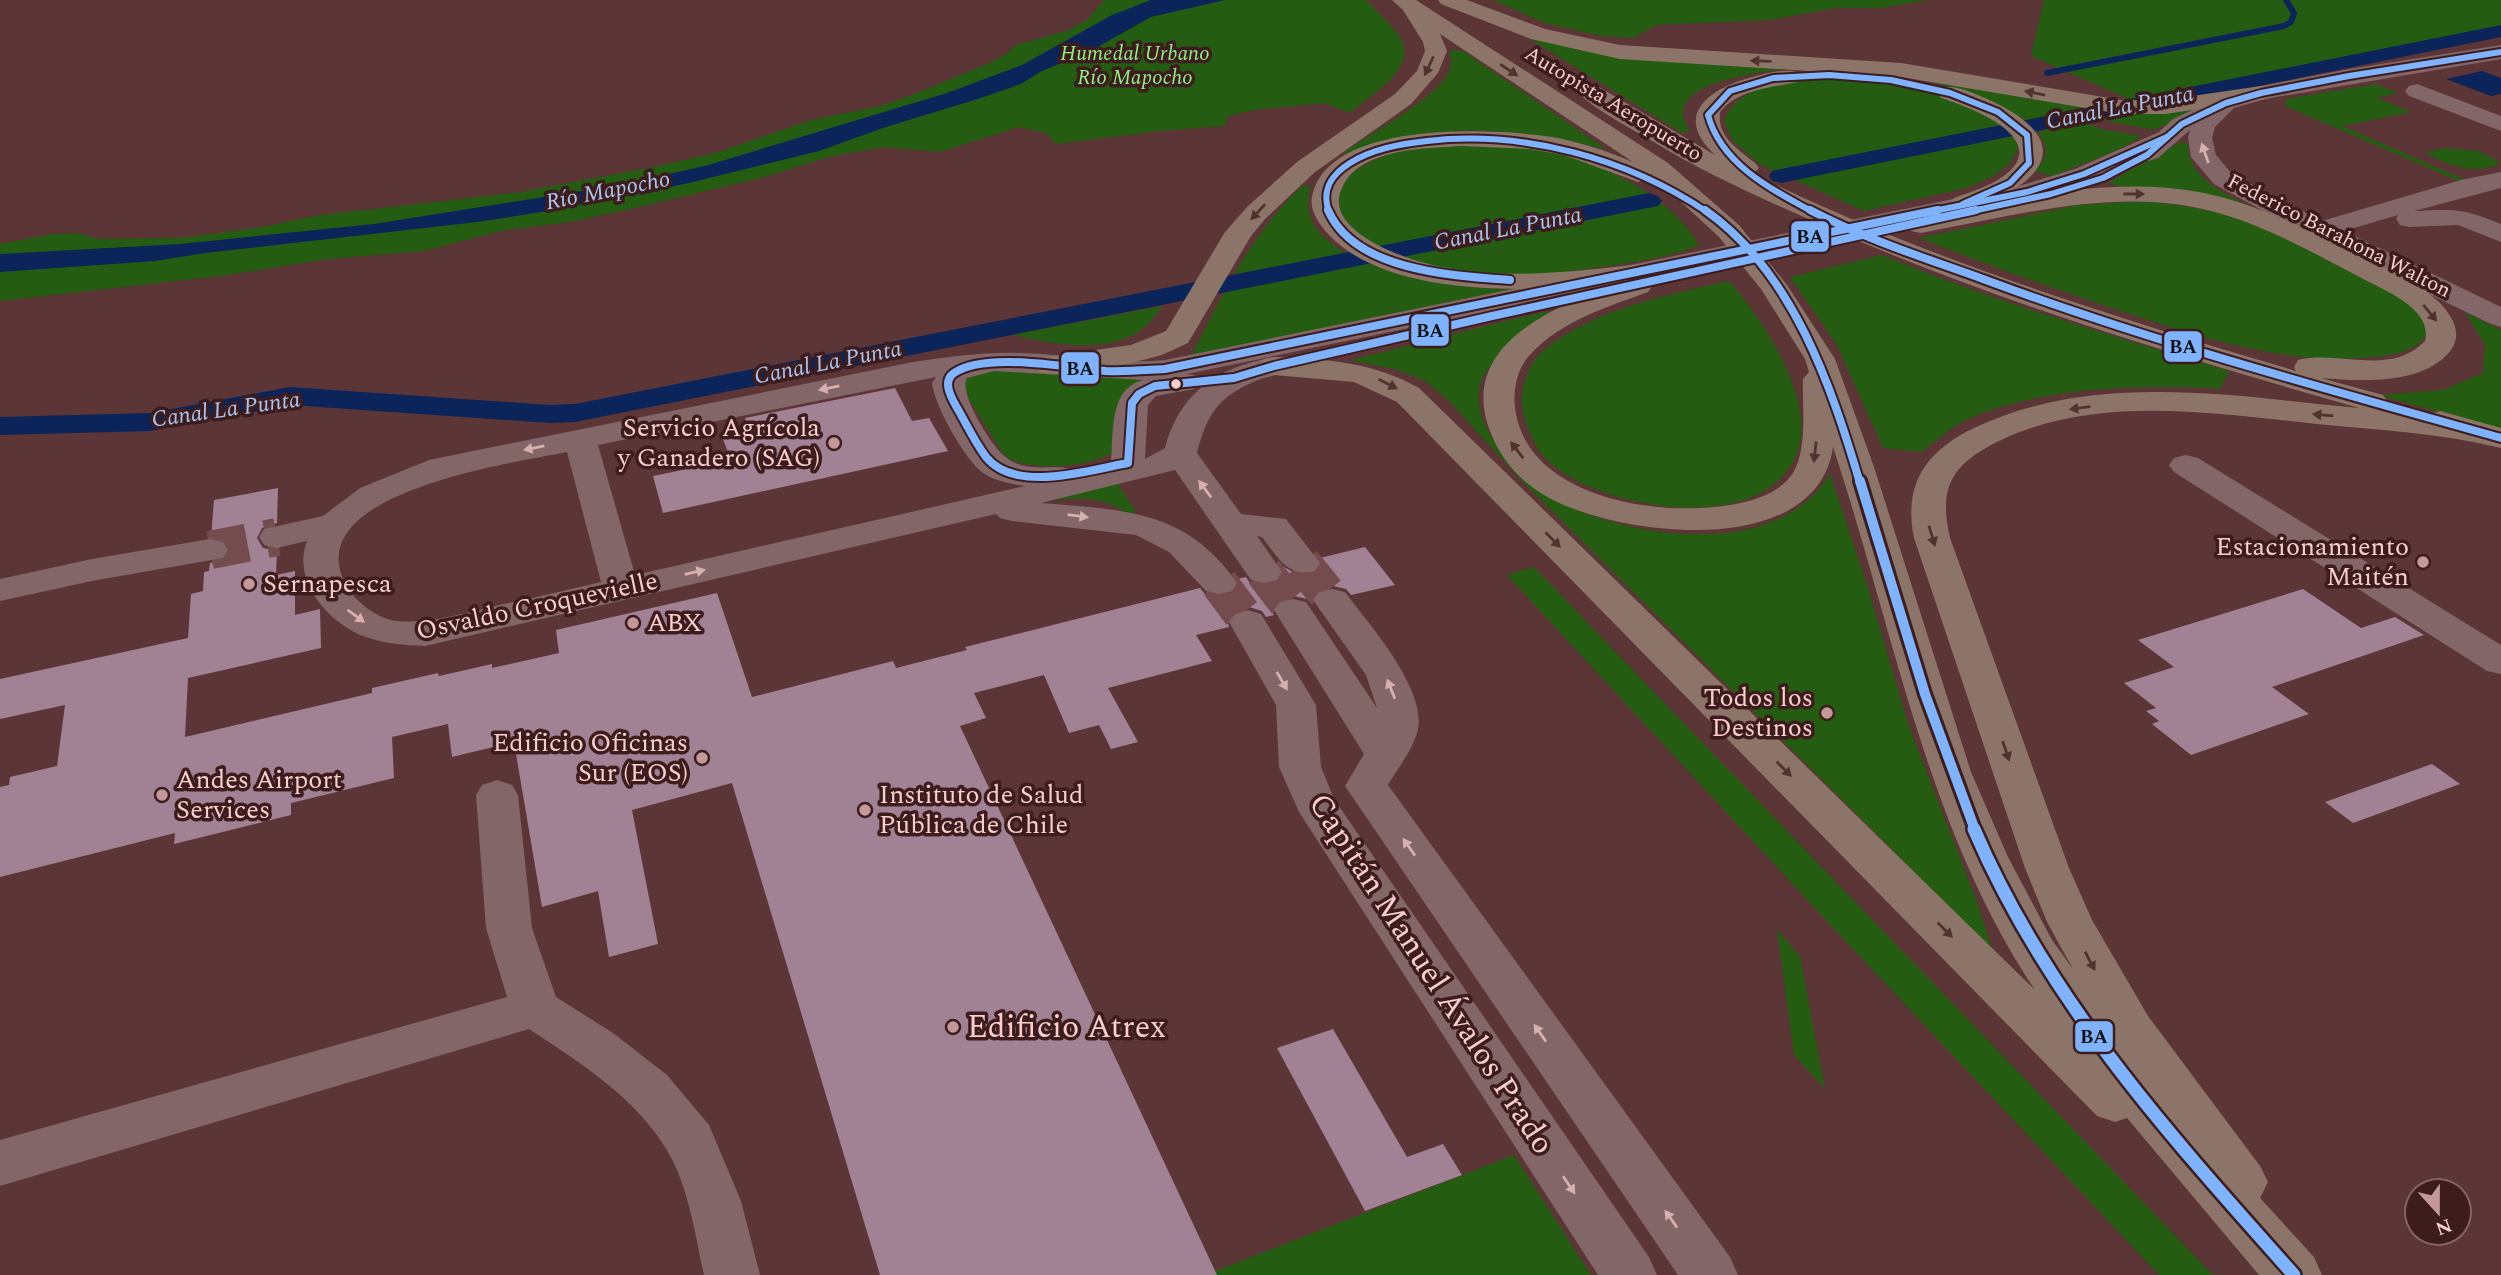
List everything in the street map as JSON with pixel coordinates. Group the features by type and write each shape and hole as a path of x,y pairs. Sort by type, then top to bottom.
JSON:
{"highway":[{"name":"Autopista Aeropuerto","path":"1446,0 1531,54"},
{"path":"1446,0 1528,31 1592,48 1685,57 1901,70 2102,104 2143,107 2261,93"},
{"name":"Autopista Aeropuerto","path":"1406,3 1659,168 1720,222 1773,285 1820,359 1849,443 1950,772 1986,857 2014,912 2035,951 2109,1061 2293,1275"},
{"path":"1050,365 1132,354 1165,344 1184,329 1238,232 1273,195 1306,167 1403,99 1427,73 1436,51 1434,42 1406,3"},
{"path":"1823,216 1747,169 1713,139 1707,120 1708,112 1720,98 1743,86 1776,78 1821,75 1867,77 1945,92 1980,104 2017,127 2032,151 2032,158 2022,172 1999,187 1963,204"},
{"name":"Autopista Aeropuerto","path":"1565,76 1692,153 1823,216 1911,251 2076,312 2229,361 2501,438"},
{"path":"1645,278 1497,279 1443,274 1379,255 1342,233 1327,214 1324,203 1329,182 1343,168 1363,157 1395,146 1433,139 1515,139 1573,149 1637,173 1720,222"},
{"path":"1921,225 2099,195 2153,194 2202,201 2247,214 2381,276 2428,308 2437,318 2442,340 2436,349 2410,363 2389,369 2339,370 2293,365 2076,312"},
{"path":"1645,278 1537,333 1514,354 1498,391 1501,422 1522,457 1543,479 1588,504 1626,515 1703,520 1749,513 1785,498 1798,489 1813,466 1820,359"},
{"path":"1274,366 1331,368 1362,373 1388,382 1408,395 2293,1275"},
{"path":"2315,1275 2238,1178 2131,1030 2070,922 2047,868 1932,538 1927,521 1929,490 1942,466 1952,455 1981,436 2022,419 2078,408 2148,404 2244,407 2465,428"}],"street":[{"path":"2349,76 2372,67 2501,42"},
{"path":"1645,278 1921,225 2051,194 2103,178 2147,155 2200,113 2226,103 2261,93 2349,76 2501,52"},
{"path":"2417,91 2501,124"},
{"name":"Federico Barahona Walton","path":"2226,103 2203,125 2200,138 2204,157 2211,168 2244,191 2319,230 2501,318"},
{"path":"1128,463 1132,403 1139,394 1155,386 1174,382 1228,381 1274,366 1645,278 1963,204 2027,192 2063,182 2123,159 2167,137"},
{"path":"2319,230 2470,186 2501,180"},
{"path":"2348,222 2462,217 2501,234"},
{"name":"Osvaldo Croquevielle","path":"1182,443 1159,466 425,634 396,634 371,626 348,611 330,592 321,573 320,552 326,537 336,524 379,493 429,470 913,371 1006,362 1123,372 1165,369 1645,278"},
{"path":"969,364 948,378 949,392 987,458 996,467 1020,475 1046,478 1128,463 1182,443"},
{"path":"913,371 987,504 1013,512 1059,514 1119,522 1168,535 1193,554 1219,583"},
{"path":"1228,381 1202,400 1188,421 1182,443 1231,524 1264,572"},
{"path":"580,439 621,589"},
{"path":"2186,465 2501,662"},
{"path":"277,537 336,524"},
{"path":"1231,524 1273,527 1302,563"},
{"path":"0,590 92,570 210,550"},
{"path":"1314,802 1375,769 1397,733 1398,712 1385,674 1332,600"},
{"name":"Capitán Manuel Ávalos Prado","path":"1293,610 1375,769 1710,1275"},
{"name":"Capitán Manuel Ávalos Prado","path":"1248,622 1296,705 1300,768 1314,802 1629,1275"},
{"path":"497,795 509,928 535,1008 596,1047 649,1090 690,1141 713,1201 732,1275"},
{"path":"0,1163 535,1008"}],"green space":[{"name":"Humedal Urbano Río Mapocho","path":"1104,0 1366,0 1399,36 1404,48 1403,59 1390,80 1349,113 1325,103 1254,110 1228,116 1225,126 1056,144 1046,133 1019,127 940,152 882,147 829,157 761,178 630,209 570,222 505,230 424,251 328,259 228,275 0,301 0,244 52,234 78,233 97,239 181,238 262,227 320,215 520,192 658,166 715,153 811,120 880,106 912,95 987,64 1005,55 1016,45 1069,30 1088,19"},
{"path":"1493,0 1929,0 1880,8 1836,8 1769,20 1656,25 1633,38 1601,36 1545,23"},
{"path":"2044,0 2501,0 2501,26 2131,100 2031,56"},
{"path":"1530,39 1798,68 1750,74 1711,85 1696,93 1686,103 1683,116 1690,131 1682,133"},
{"path":"1450,50 1463,51 1606,149 1513,133 1466,130 1419,135 1352,154 1343,153 1401,116 1431,93 1449,72"},
{"path":"1842,78 1931,89 1965,100 1985,111 2016,135 2018,150 2009,164 1992,177 1966,188 1864,211 1761,165 1733,141 1724,121 1732,107 1744,96 1775,84"},
{"path":"1923,80 2098,110 2172,112 2195,109 2157,129 2111,122 2084,108 2061,112 2101,129 2142,136 2120,149 2053,176 2035,171 2046,152 2038,132 2046,130 1972,93"},
{"path":"2376,84 2398,93 2377,98 2411,112 2342,126 2468,181 2461,182 2285,106 2286,99"},
{"path":"2181,142 2188,144 2189,156 2202,177 2223,192 2257,209 2172,189 2116,186 2109,182"},
{"path":"1484,143 1571,157 1613,174 1634,184 1671,211 1699,245 1662,257 1595,268 1539,274 1482,274 1427,266 1401,257 1359,234 1346,221 1338,207 1338,193 1346,179 1362,166 1389,154 1424,146"},
{"path":"2446,148 2478,151 2498,161 2498,164 2470,169 2442,161 2425,152"},
{"path":"1302,186 1311,187 1309,212 1320,233 1341,250 1369,264 1400,274 1460,286 1541,288 1201,358 1192,354 1227,286 1253,244 1284,204"},
{"path":"2144,201 2228,215 2272,232 2398,294 2421,314 2426,321 2427,332 2420,343 2401,352 2349,359 2315,358 2248,348 2182,331 2093,302 1919,238 2078,205"},
{"path":"1882,255 2011,303 2229,371 2220,389 2122,388 2052,395 1988,411 1960,423 1921,452 1883,448 1837,345 1790,277"},
{"path":"1729,281 1768,334 1798,400 1800,442 1785,473 1759,493 1725,505 1686,507 1646,503 1607,493 1573,479 1548,461 1531,436 1522,408 1523,389 1534,361 1541,352 1566,334 1611,313 1657,298"},
{"path":"1163,306 1141,330 1117,341 1102,344 1072,345 1012,335"},
{"path":"1558,310 1533,323 1506,348 1482,378 1478,398 1490,434 1502,452 1516,469 1547,495 1593,516 1628,526 1705,534 1742,530 1777,520 1807,501 1830,474 1866,582 1908,724 1977,902 1992,949 1524,483 1448,400 1425,381 1398,370 1351,360"},
{"path":"2465,312 2501,330 2501,429 2378,395 2443,390 2483,373 2485,345"},
{"path":"985,369 1147,379 1126,397 1117,410 1114,452 1074,465 1042,466 1015,461 1004,455 964,391 963,381"},
{"path":"1116,481 1136,512 1128,514 1109,504 1090,499 1048,501"},
{"path":"1534,567 2213,1275 2159,1275 1507,575"},
{"path":"1777,929 1800,956 1825,1089 1794,1055"},
{"path":"1514,1155 1591,1275 1205,1275"}],"water":[{"name":"Río Mapocho","path":"1151,0 1225,0 1151,17 1094,49 1040,72 1021,84 981,98 819,151 689,183 477,222 155,261 0,272 0,254 180,244 374,224 619,185 705,166 947,93 1022,65 1112,15"},
{"path":"2482,71 2501,78 2501,94 2491,96 2446,79"}],"building":[{"name":"Servicio Agrícola y Ganadero (SAG)","path":"895,388 912,421 929,418 948,451 663,513 653,476 731,460 721,434 749,429 745,418"},
{"path":"278,488 277,523 262,528 257,538 263,548 277,551 276,575 295,571 295,615 320,609 321,648 188,678 185,737 372,693 372,688 438,673 439,676 492,664 492,668 559,653 556,630 717,593 752,697 893,661 896,668 967,650 965,647 1200,588 1205,594 1218,597 1233,594 1239,584 1237,579 1246,577 1250,583 1263,586 1278,583 1284,573 1284,567 1297,574 1315,574 1322,564 1320,558 1365,547 1395,585 1351,595 1346,589 1333,586 1318,589 1310,600 1313,605 1307,599 1294,596 1279,599 1271,610 1274,615 1266,617 1262,611 1249,607 1234,611 1227,620 1229,627 1196,635 1212,661 1108,688 1138,742 1111,749 1099,725 1069,733 1044,675 974,693 986,718 960,726 1217,1275 880,1275 732,783 632,810 658,944 609,957 598,891 542,907 514,742 452,757 448,724 392,737 394,778 291,803 291,815 174,844 175,833 0,877 0,787 9,785 10,777 57,766 65,705 0,719 0,679 188,638 191,594 203,591 204,572 209,571 210,563 223,561 230,551 225,541 211,537 214,500"},
{"path":"2303,589 2361,628 2395,617 2424,635 2272,687 2309,714 2191,755 2152,724 2159,721 2146,711 2156,708 2124,683 2174,667 2138,640"},
{"path":"2432,764 2460,784 2353,823 2325,802"},
{"path":"1333,1029 1407,1157 1443,1144 1462,1175 1365,1211 1277,1048"}],"waterway":[{"path":"2047,73 2284,26 2291,22 2294,13 2286,0"},
{"name":"Canal La Punta","path":"1781,176 2501,31"},
{"name":"Canal La Punta","path":"0,426 150,422 290,396 550,414 575,413 1649,201"}],"tunnel":[{"path":"210,550 277,537"},
{"path":"1302,563 1332,600"},
{"path":"1264,572 1293,610"},
{"path":"1219,583 1248,622"}],"transit line":[{"name":"BA","path":"2167,137 2084,174 2027,192 1165,369 1110,371 1008,361 969,366 953,373 949,378 949,392 987,458 1000,469 1016,475 1054,477 1128,463 1132,403 1139,394 1155,386 1234,378 1274,366 1492,316 2051,194 2103,178 2127,166 2147,155 2182,124 2226,103 2261,93 2349,76 2501,52"},
{"name":"BA","path":"1963,204 2018,177 2029,163 2030,153 2027,135 1998,112 1950,93 1891,80 1829,75 1773,78 1730,91 1708,115 1712,130 1721,145 1749,172 1813,212 1846,227 2086,316 2501,438"},
{"name":"BA","path":"1510,280 1463,276 1411,267 1363,248 1344,235 1331,217 1326,200 1329,184 1336,174 1352,161 1382,149 1445,139 1477,138 1539,144 1600,160 1684,198 1715,218 1754,258 1781,293 1821,367 1849,446 1952,774 1984,852 2013,911 2047,968 2122,1075 2206,1176 2294,1275"}],"place":[{"name":"Servicio Agrícola y Ganadero (SAG)","path":"834,443"},
{"name":"Estacionamiento Maitén","path":"2423,562"},
{"name":"Sernapesca","path":"249,584"},
{"name":"ABX","path":"633,623"},
{"name":"Todos los Destinos","path":"1827,713"},
{"name":"Edificio Oficinas Sur (EOS)","path":"702,758"},
{"name":"Andes Airport Services","path":"162,795"},
{"name":"Instituto de Salud Pública de Chile","path":"865,810"},
{"name":"Edificio Atrex","path":"953,1027"}]}
